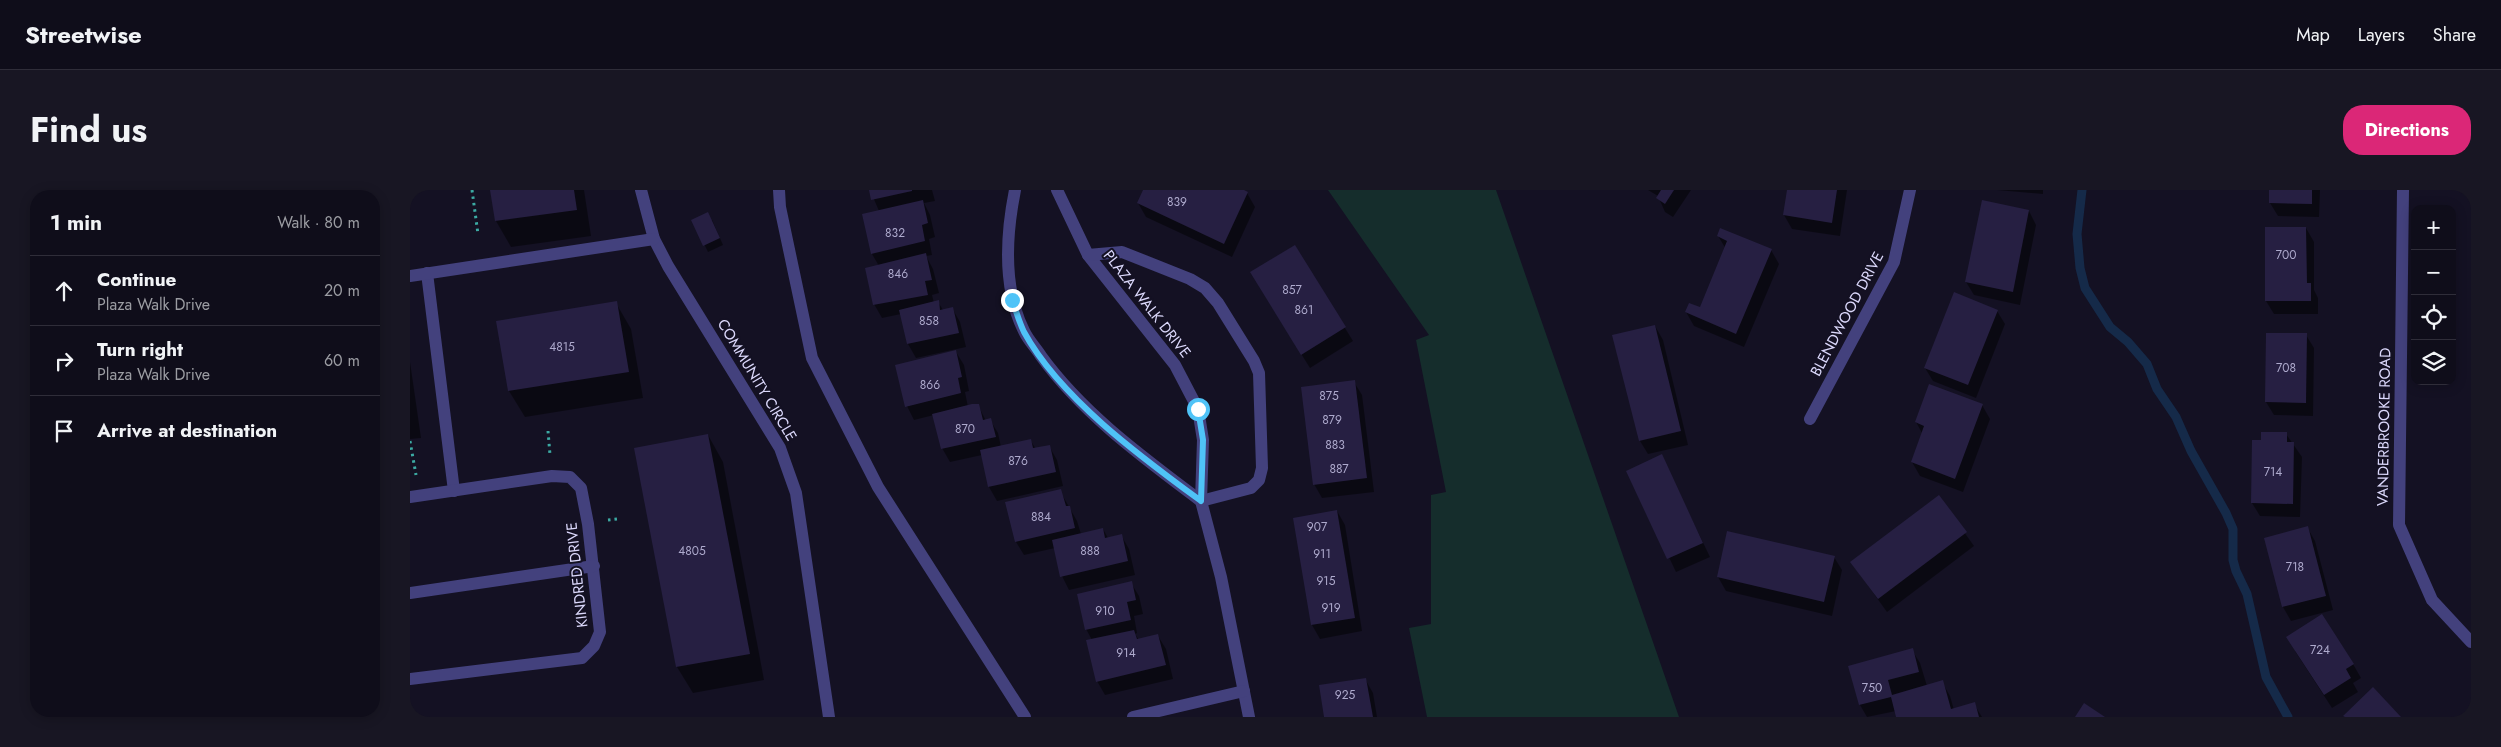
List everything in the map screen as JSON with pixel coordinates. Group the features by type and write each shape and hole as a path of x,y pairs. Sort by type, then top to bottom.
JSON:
{"street":[{"name":"COMMUNITY CIRCLE","path":"641,190 654,239 668,266 780,448 796,493 829,717"},
{"path":"779,190 780,207 812,358 878,487 1025,717"},
{"path":"1016,190 1008,222 1012,300 1024,332 1053,372 1087,409 1201,501 1251,488 1259,480 1262,468 1259,374 1254,361 1218,303 1205,288 1190,279 1122,252 1088,255"},
{"name":"PLAZA WALK DRIVE","path":"1057,190 1088,255 1175,365 1198,409 1203,440 1201,501 1221,576 1250,717"},
{"name":"BLENDWOOD DRIVE","path":"1810,420 1894,262 1910,190"},
{"name":"VANDERBROOKE ROAD","path":"2402,190 2399,525 2432,600 2471,642"},
{"path":"410,276 654,239"},
{"path":"427,273 454,491"},
{"name":"KINDRED DRIVE","path":"410,497 552,476 570,476 582,488 594,566 600,632 594,646 582,658 410,679"},
{"path":"410,593 594,566"},
{"path":"1133,717 1244,691"}],"path":[{"path":"472,190 478,234"},
{"path":"410,441 416,476"}],"green space":[{"path":"1328,190 1496,190 1679,717 1427,717 1409,628 1431,624 1431,495 1446,492 1416,340 1429,335"}],"building":[{"path":"490,190 574,190 577,210 495,221"},
{"path":"869,190 912,190 912,191 871,200"},
{"path":"1143,190 1244,190 1248,192 1224,244 1137,203"},
{"path":"1661,190 1674,190 1665,204 1656,198"},
{"path":"1787,190 1837,190 1832,223 1783,215"},
{"path":"2269,190 2312,190 2312,204 2269,203"},
{"path":"923,200 928,223 922,225 925,241 871,254 862,214"},
{"path":"1982,200 2029,210 2013,292 1965,282"},
{"path":"708,212 720,238 703,246 691,220"},
{"path":"2265,227 2306,227 2307,283 2311,283 2311,301 2265,301"},
{"path":"1720,228 1772,249 1736,334 1685,312 1689,303 1700,307 1727,241 1717,236"},
{"path":"1295,245 1346,327 1301,355 1250,272"},
{"path":"926,253 932,280 925,281 928,295 873,305 865,268"},
{"path":"1954,292 1998,310 1968,385 1924,368"},
{"path":"939,300 940,310 953,307 959,333 907,344 899,310"},
{"path":"617,301 629,372 508,391 496,321"},
{"path":"1655,325 1681,431 1639,441 1612,335"},
{"path":"2266,333 2307,333 2306,403 2265,402"},
{"path":"956,350 962,377 958,378 961,393 905,407 895,365"},
{"path":"1355,380 1367,478 1313,485 1301,387"},
{"path":"1929,384 1983,404 1955,479 1911,462 1924,426 1915,422"},
{"path":"979,404 983,420 991,418 996,437 941,449 932,414"},
{"path":"2261,432 2287,432 2287,442 2294,442 2293,504 2251,503 2252,440 2261,440"},
{"path":"708,434 750,654 676,667 634,448"},
{"path":"1031,439 1033,448 1050,445 1056,472 988,487 980,450"},
{"path":"1662,454 1703,543 1667,559 1626,471"},
{"path":"1061,489 1066,506 1070,506 1075,528 1015,542 1005,502"},
{"path":"1939,495 1967,532 1878,599 1850,562"},
{"path":"1337,510 1355,618 1311,625 1293,518"},
{"path":"2308,526 2326,596 2282,607 2264,538"},
{"path":"1103,528 1105,538 1122,534 1128,561 1060,577 1052,540"},
{"path":"1727,531 1835,556 1824,602 1717,577"},
{"path":"1132,581 1136,600 1127,602 1131,620 1085,630 1077,594"},
{"path":"2322,614 2354,664 2346,669 2351,678 2324,695 2286,637"},
{"path":"1134,630 1137,639 1158,634 1166,665 1096,682 1086,640"},
{"path":"1913,648 1919,672 1888,680 1892,695 1943,680 1951,709 1975,702 1979,717 1896,717 1891,697 1859,705 1848,666"},
{"path":"1366,678 1373,717 1324,717 1319,685"},
{"path":"2373,687 2401,717 2343,716"},
{"path":"2084,703 2105,717 2075,717"}],"waterway":[{"path":"2082,190 2077,234 2080,268 2085,288 2110,327 2128,342 2147,364 2157,389 2176,417 2191,451 2226,513 2233,529 2233,560 2247,594 2266,677 2288,717"}],"route":[{"path":"1012,300 1024,332 1053,372 1087,409 1140,454 1201,501 1203,440 1198,409"}]}
